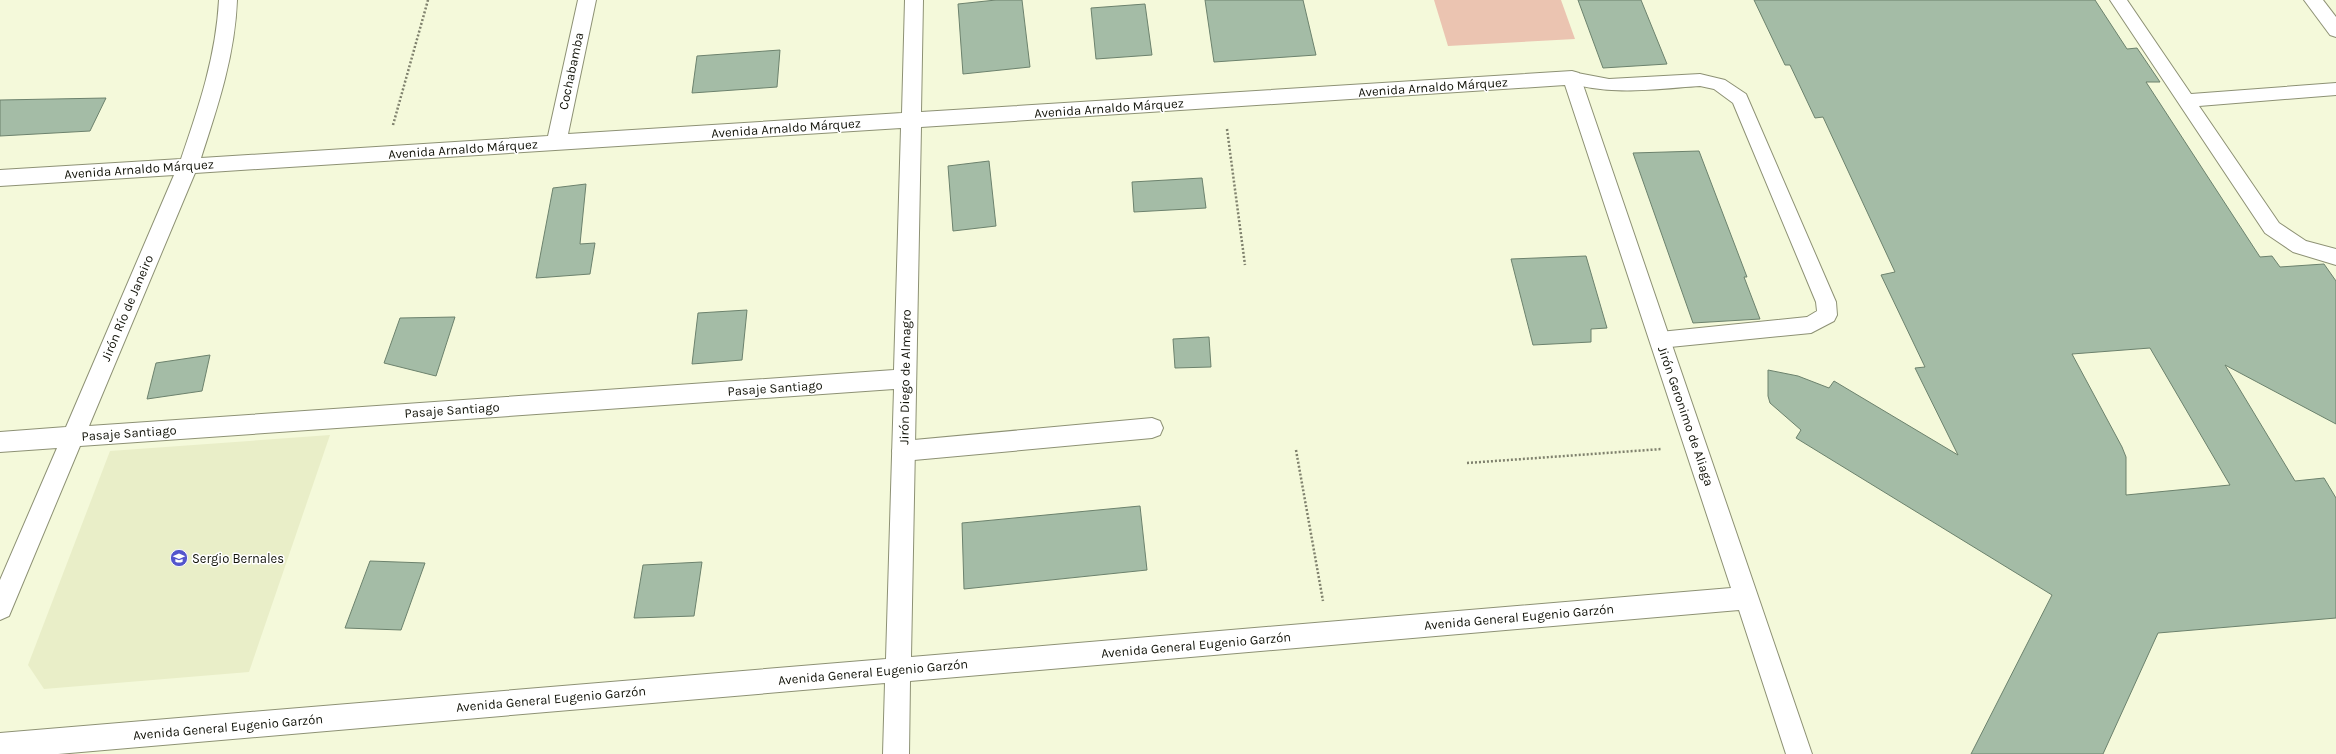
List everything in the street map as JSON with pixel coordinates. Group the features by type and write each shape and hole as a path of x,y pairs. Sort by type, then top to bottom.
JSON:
{"street":[{"name":"Jirón Río de Janeiro","path":"0,608 188,166 208,108 228,26 228,0"},
{"name":"Cochabamba","path":"556,143 587,0"},
{"name":"Jirón Diego de Almagro","path":"896,754 914,0"},
{"path":"2313,0 2336,30"},
{"name":"Avenida Arnaldo Márquez","path":"0,178 1572,78"},
{"name":"Jirón Geronimo de Aliaga","path":"1572,78 1799,754"},
{"name":"Pasaje Santiago","path":"0,442 904,379"},
{"path":"903,451 1152,428"},
{"name":"Avenida General Eugenio Garzón","path":"0,746 1747,598"}],"lane":[{"path":"2118,0 2272,228 2300,247 2336,257"},
{"path":"1572,78 1609,85 1700,80 1719,84 1740,100 1826,302 1826,315 1810,325 1660,340"},
{"path":"2186,100 2336,89"}],"path":[{"path":"385,154 428,0"},
{"path":"1224,100 1245,266"},
{"path":"1467,463 1696,447"},
{"path":"1296,450 1329,633"}],"shaded area":[{"path":"1434,0 1561,0 1575,39 1448,46"},
{"name":"Sergio Bernales","path":"330,435 249,672 44,689 28,665 110,451"}],"building":[{"path":"996,0 1022,0 1030,67 963,74 958,4"},
{"path":"1205,0 1303,0 1316,55 1214,62"},
{"path":"1578,0 1641,0 1667,64 1603,68"},
{"path":"1754,0 2095,0 2127,49 2137,48 2160,82 2146,82 2260,257 2272,256 2280,267 2324,264 2336,281 2336,424 2225,365 2295,481 2324,478 2336,498 2336,618 2158,633 2103,754 1971,754 2052,595 1796,438 1801,430 1770,403 1768,396 1768,370 1798,376 1829,388 1834,381 1958,455 1915,368 1925,367 1881,275 1895,272 1823,117 1815,118 1790,65 1785,65","holes":["2150,348 2230,485 2126,495 2126,457 2072,354"]},
{"path":"1145,4 1152,55 1096,59 1091,8"},
{"path":"780,50 777,87 692,93 697,56"},
{"path":"106,98 90,131 0,136 0,100"},
{"path":"1699,151 1747,277 1744,277 1760,319 1693,323 1633,153"},
{"path":"989,161 996,226 953,231 948,166"},
{"path":"1202,178 1206,208 1134,212 1132,182"},
{"path":"586,184 580,244 595,243 590,274 536,278 553,188"},
{"path":"1586,256 1607,328 1591,329 1591,342 1533,345 1511,259"},
{"path":"747,310 742,360 692,364 698,313"},
{"path":"455,317 436,376 384,363 400,318"},
{"path":"1209,337 1211,367 1175,368 1173,339"},
{"path":"210,355 202,391 147,399 156,363"},
{"path":"1140,506 1147,570 964,589 962,523"},
{"path":"370,561 425,563 401,630 345,628"},
{"path":"702,562 694,616 634,618 643,565"}],"place":[{"name":"Sergio Bernales","path":"179,558"}]}
